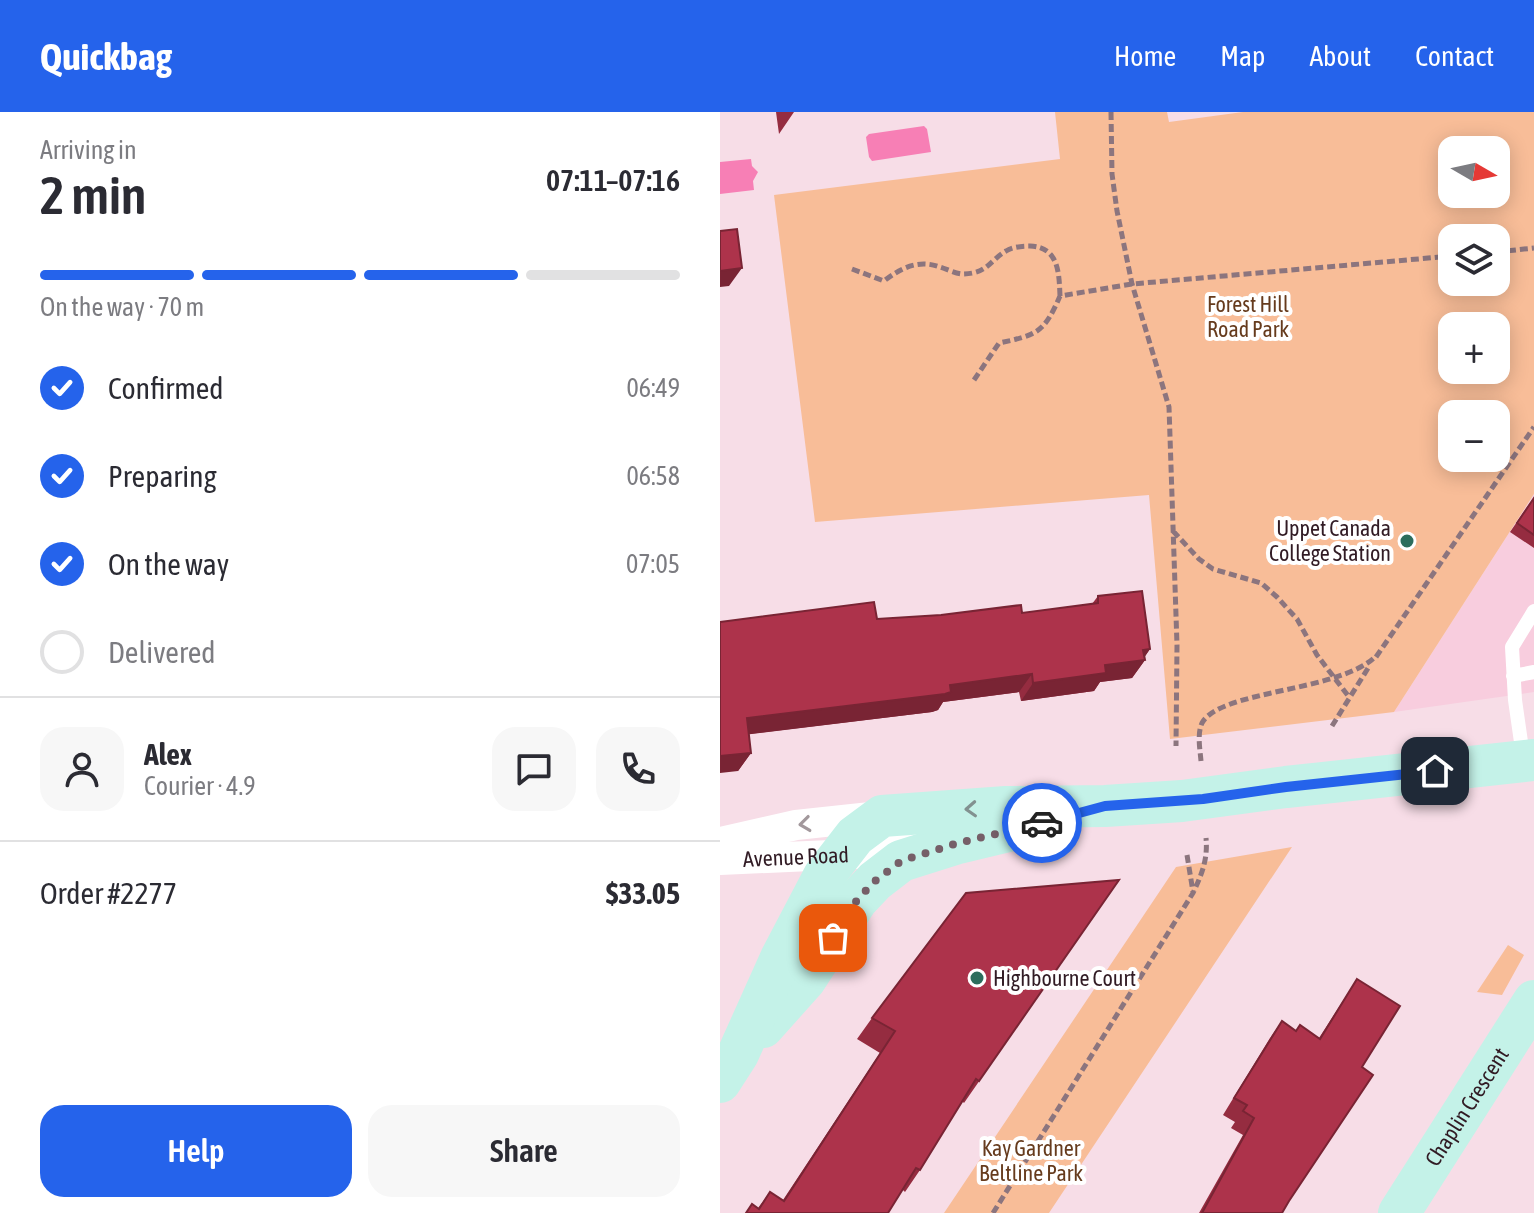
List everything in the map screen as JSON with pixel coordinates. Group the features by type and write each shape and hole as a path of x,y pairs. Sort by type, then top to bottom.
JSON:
{"main road":[{"name":"Avenue Road","path":"882,816 1006,807 1105,806 1192,800 1529,761"},
{"name":"Avenue Road","path":"958,843 1105,806"},
{"path":"729,1068 824,876 855,836 882,816"},
{"path":"729,1068 805,980 857,900 875,881 901,861 958,843"},
{"name":"Chaplin Crescent","path":"1399,1213 1534,1001"}],"street":[{"name":"Avenue Road","path":"720,842 796,825 882,816"},
{"name":"Avenue Road","path":"720,860 839,855 958,843"}],"lane":[{"path":"1529,761 1513,676 1512,647 1534,611"},
{"path":"1513,676 1534,672"}],"path":[{"path":"1111,112 1112,174 1132,284 1169,407 1177,645 1176,746"},
{"path":"852,269 884,281 899,269 914,264 935,265 961,274 981,270 1006,251 1023,246 1038,246 1052,254 1059,269 1060,296 1050,320 1032,336 999,343 974,380"},
{"path":"1510,251 1534,248"},
{"path":"1060,296 1132,284 1438,257"},
{"path":"1332,726 1375,657 1534,427"},
{"path":"1173,531 1213,569 1261,583 1277,597 1297,619 1317,655 1349,697"},
{"path":"1200,747 1201,726 1209,714 1253,698 1333,679 1357,670 1375,657"},
{"path":"993,1213 1193,893 1203,872 1206,843"},
{"path":"1187,855 1193,893"}],"shaded area":[{"path":"924,126 931,152 872,161 869,157 866,137 869,134"},
{"path":"751,159 752,166 758,172 753,181 754,190 720,194 720,162"},
{"path":"1534,494 1534,692 1394,712"}],"green space":[{"name":"Forest Hill Road Park","path":"1055,112 1167,112 1169,122 1243,112 1534,112 1534,494 1394,712 1170,739 1149,495 815,522 774,195 1060,159"},
{"name":"Kay Gardner Beltline Park","path":"1292,847 1049,1213 944,1213 1176,867"},
{"path":"1508,945 1524,955 1502,995 1477,992"}],"building":[{"path":"737,229 742,268 720,271 720,231"},
{"path":"1534,498 1534,535 1517,523"},
{"path":"1142,591 1150,649 1143,650 1145,660 1105,665 1106,673 1033,683 1032,674 950,685 951,692 945,694 747,718 751,753 720,756 720,622 874,602 877,619 1021,605 1022,613 1098,603 1098,596"},
{"path":"1119,880 979,1081 976,1079 920,1170 916,1168 888,1213 746,1213 752,1204 759,1209 770,1192 784,1201 895,1031 872,1018 966,893"},
{"path":"1357,979 1400,1006 1362,1067 1373,1075 1282,1213 1202,1213 1254,1118 1243,1111 1247,1105 1234,1098 1282,1021 1296,1031 1300,1025 1320,1039"}],"way so far":[{"path":"833,938 857,900 901,861 958,843 1042,823"}],"place":[{"name":"Uppet Canada College Station","path":"1407,541"},
{"name":"Highbourne Court","path":"977,978"}],"route":[{"path":"1042,823 1105,806 1203,799 1435,771"}]}
